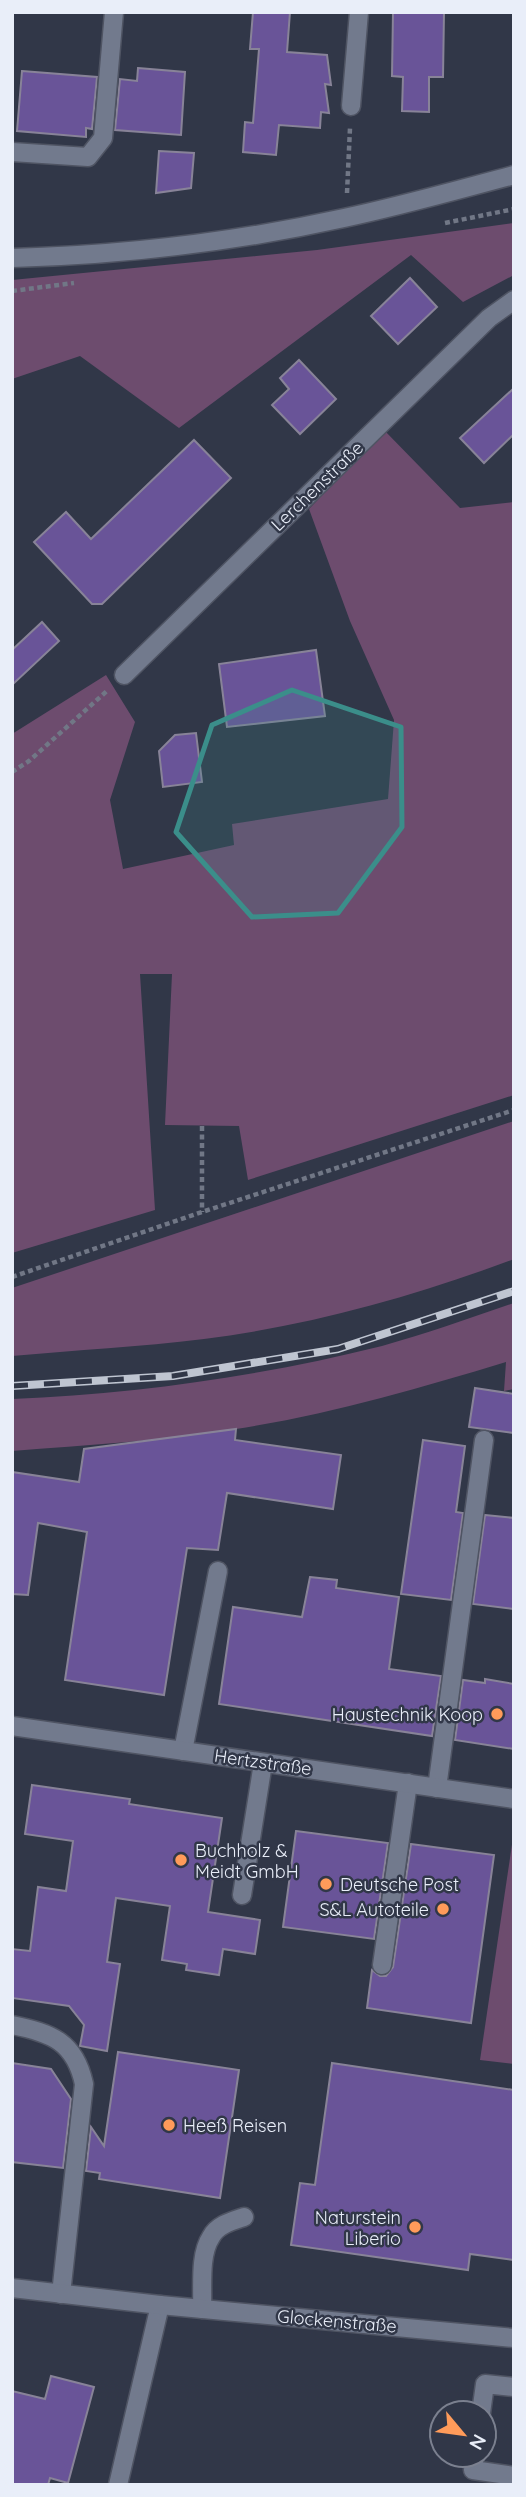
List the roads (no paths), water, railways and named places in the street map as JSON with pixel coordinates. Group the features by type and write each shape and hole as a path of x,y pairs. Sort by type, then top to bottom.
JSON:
{"street":[{"path":"12,152 88,157 103,138 114,12"},
{"path":"351,106 359,12"},
{"path":"12,258 139,250 261,234 346,218 514,175"},
{"name":"Lerchenstraße","path":"124,675 489,317 514,300"},
{"path":"438,1788 484,1440"},
{"path":"183,1751 218,1571"},
{"name":"Hertzstraße","path":"12,1726 514,1798"},
{"path":"242,1895 263,1763"},
{"path":"382,1965 408,1783"},
{"path":"12,2025 33,2029 68,2048 79,2063 84,2084 61,2294"},
{"path":"202,2309 205,2255 211,2236 223,2225 244,2217"},
{"name":"Glockenstraße","path":"12,2288 160,2305 514,2338"},
{"path":"118,2485 160,2305"},
{"path":"483,2399 485,2384 514,2387"},
{"path":"473,2469 514,2476"}],"railway":[{"path":"12,1386 173,1376 338,1349 514,1291"}],"place":[{"name":"Haustechnik Koop","path":"497,1714"},
{"name":"Buchholz & Meidt GmbH","path":"181,1860"},
{"name":"Deutsche Post","path":"326,1884"},
{"name":"S&L Autoteile","path":"443,1909"},
{"name":"Heeß Reisen","path":"169,2125"},
{"name":"Naturstein Liberio","path":"415,2227"}]}
